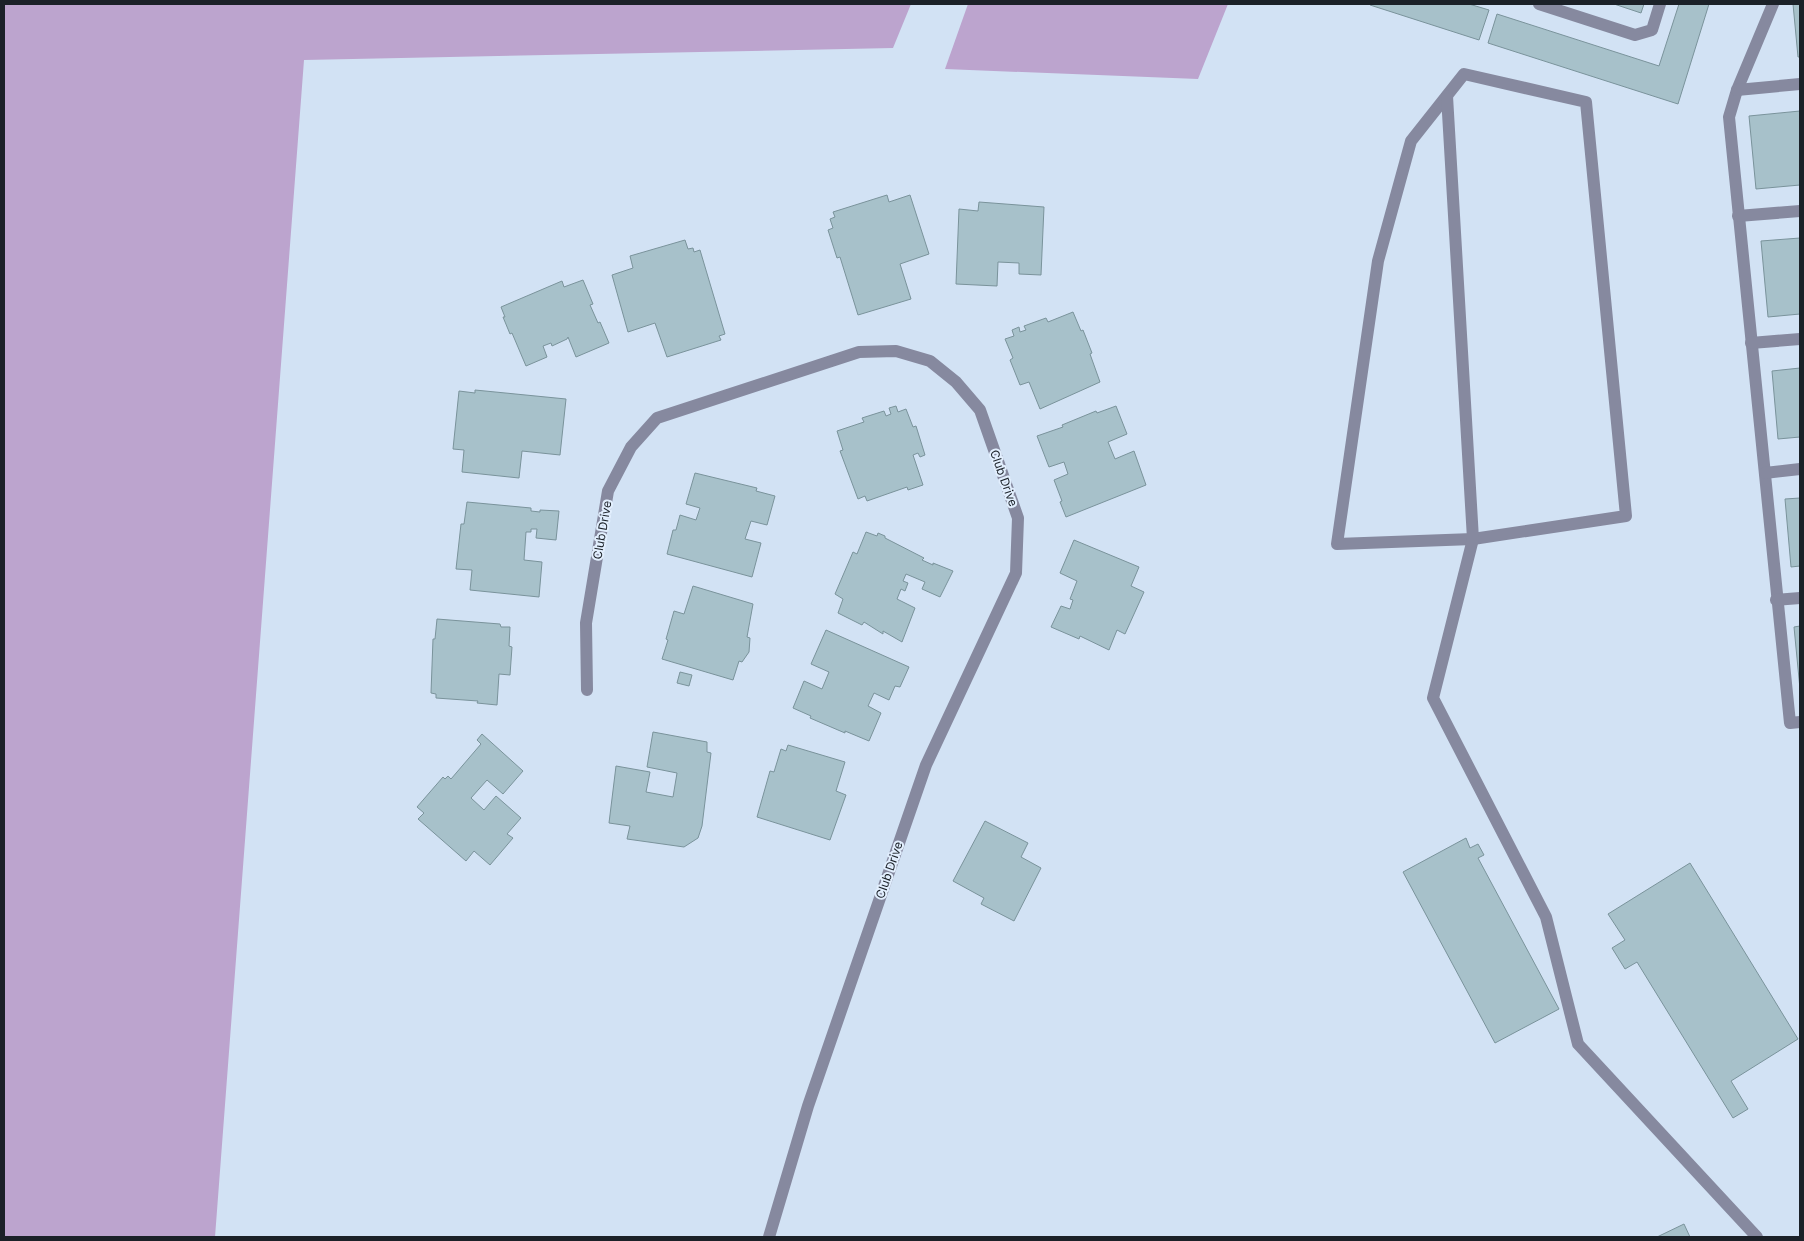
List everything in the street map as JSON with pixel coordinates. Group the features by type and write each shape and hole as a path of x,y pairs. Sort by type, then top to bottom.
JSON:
{"street":[{"path":"1539,4 1567,8 1635,35 1652,30 1660,4"},
{"path":"1773,4 1737,90 1729,117 1776,600 1790,723 1800,722"},
{"path":"1464,74 1586,102 1626,516 1473,540 1337,544 1378,261 1411,140 1464,74"},
{"path":"1737,90 1800,84"},
{"path":"1447,96 1473,540 1434,698 1546,917 1578,1044 1757,1237"},
{"path":"1738,216 1800,211"},
{"path":"1751,343 1800,339"},
{"name":"Club Drive","path":"587,690 586,623 608,491 631,446 657,418 859,352 896,351 930,361 956,382 980,410 1018,518 1016,573 926,765 808,1106 769,1237"},
{"path":"1765,473 1800,469"},
{"path":"1776,600 1800,598"}],"shaded area":[{"path":"4,4 911,4 893,48 304,60 215,1237 4,1237"},
{"path":"968,4 1228,4 1198,79 945,69"}],"building":[{"path":"1371,4 1469,4 1489,10 1479,40"},
{"path":"1614,4 1644,4 1641,13"},
{"path":"1679,4 1709,4 1678,104 1488,43 1497,14 1659,66"},
{"path":"1793,4 1800,4 1800,57 1798,57"},
{"path":"1800,111 1800,185 1756,189 1749,116"},
{"path":"887,195 889,202 910,195 929,254 900,264 911,299 858,315 840,257 837,258 828,230 833,228 830,219 835,217 833,212"},
{"path":"979,202 1044,207 1041,275 1019,274 1019,263 998,262 997,286 956,284 959,209 978,211"},
{"path":"1800,238 1800,314 1768,317 1761,241"},
{"path":"685,240 688,249 693,248 694,252 700,250 725,334 719,336 721,340 667,357 655,323 628,332 612,275 633,268 630,256"},
{"path":"583,280 593,304 590,305 609,343 576,357 568,337 552,346 551,343 543,346 547,357 526,366 512,333 510,334 501,307 562,281 564,287"},
{"path":"1073,312 1081,331 1083,330 1092,353 1090,354 1100,382 1040,409 1029,382 1020,385 1010,360 1013,358 1005,339 1014,336 1012,330 1019,327 1020,332 1026,330 1024,326 1046,318 1048,322"},
{"path":"1800,368 1800,437 1778,439 1772,371"},
{"path":"475,390 566,399 560,455 522,451 519,478 462,472 464,450 453,449 459,391 475,393"},
{"path":"896,406 898,412 906,409 913,427 916,426 925,455 920,457 918,453 913,455 923,485 908,490 907,487 867,501 865,496 858,499 840,451 843,450 837,431 864,422 862,418 884,411 886,416 891,414 889,408"},
{"path":"1116,406 1127,434 1108,442 1115,459 1134,451 1146,485 1066,517 1054,480 1068,474 1064,462 1049,467 1037,436 1063,427 1062,425 1096,411 1097,413"},
{"path":"695,473 757,488 756,491 775,496 767,525 751,521 745,539 761,543 752,577 667,554 673,530 676,530 680,515 696,520 700,508 686,504"},
{"path":"1800,498 1800,566 1791,567 1785,499"},
{"path":"467,502 531,508 531,511 540,512 540,510 559,511 556,540 536,538 537,529 531,529 531,532 526,532 524,560 542,562 539,597 470,590 472,570 456,569 461,524 464,524"},
{"path":"866,532 877,536 878,533 885,536 885,538 924,558 922,560 953,571 940,597 922,589 925,582 906,574 903,581 908,583 905,591 901,589 897,599 915,608 902,642 883,631 883,634 864,622 862,625 838,613 843,599 835,594 853,552 857,554"},
{"path":"1074,540 1139,567 1131,586 1144,592 1125,634 1117,630 1109,650 1080,636 1079,639 1051,627 1061,606 1070,609 1073,600 1070,599 1077,581 1060,573"},
{"path":"693,586 753,604 747,637 750,638 749,652 742,662 739,661 733,680 662,659 674,611 684,614"},
{"path":"437,619 500,624 501,627 510,627 509,646 512,647 510,675 499,674 497,705 477,703 478,701 436,698 436,694 431,693 433,639 435,639"},
{"path":"1800,626 1800,689 1794,627"},
{"path":"826,630 909,667 900,687 895,686 889,700 874,693 868,706 881,713 869,741 810,718 811,716 793,708 804,681 822,689 829,672 811,664"},
{"path":"680,672 692,675 689,686 677,683"},
{"path":"653,732 707,742 707,752 711,753 702,826 698,838 684,847 627,839 630,826 609,823 616,766 650,772 646,792 673,797 677,773 647,767"},
{"path":"482,734 523,771 503,794 487,780 471,798 484,810 496,796 521,818 507,834 513,838 490,865 474,851 466,861 418,819 424,813 417,807 443,777 445,779 448,776 451,779 481,744 477,740"},
{"path":"788,745 845,762 836,791 846,795 830,840 757,817 770,771 774,772 781,749 786,751"},
{"path":"985,821 1028,843 1021,857 1041,868 1014,921 981,904 984,898 953,881"},
{"path":"1466,838 1470,848 1478,844 1484,855 1478,858 1559,1009 1495,1043 1403,872"},
{"path":"1690,863 1798,1039 1731,1081 1748,1109 1733,1118 1637,962 1625,969 1612,948 1625,940 1608,914"},
{"path":"1684,1224 1690,1237 1657,1237"}]}
